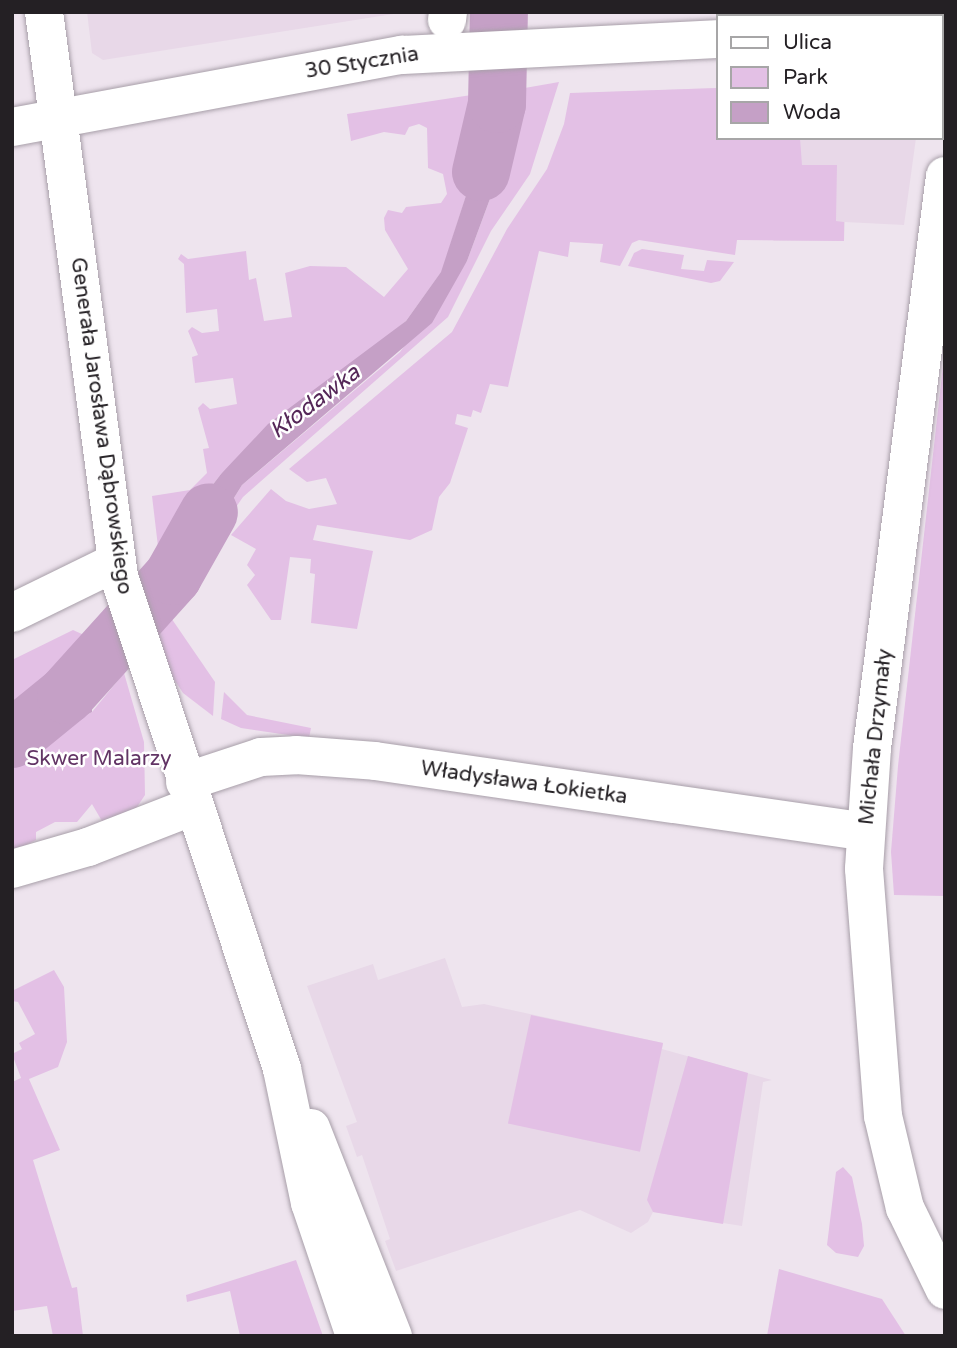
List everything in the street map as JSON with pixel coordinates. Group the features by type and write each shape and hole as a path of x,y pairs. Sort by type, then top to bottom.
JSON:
{"main road":[{"name":"Generała Jarosława Dąbrowskiego","path":"44,12 118,569 137,639 282,1069 340,1195 393,1336"},
{"name":"30 Stycznia","path":"12,127 57,121 102,108 402,55 453,28 533,50 588,43 716,39"},
{"name":"Michała Drzymały","path":"945,176 872,748 866,832 869,956 883,1116 905,1208 945,1290"},
{"path":"12,613 118,569"},
{"name":"Władysława Łokietka","path":"12,869 88,847 261,757 296,755 375,761 866,832"},
{"name":"Generała Jarosława Dąbrowskiego","path":"282,1069 310,1203 355,1336"}],"shaded area":[{"path":"87,12 406,12 103,60 92,53"},
{"path":"716,88 716,140 916,140 904,225 845,222 844,241 774,241 580,93"},
{"path":"445,958 462,1007 484,1004 663,1043 662,1049 772,1080 763,1082 742,1226 653,1212 648,1222 631,1233 580,1210 396,1271 385,1241 390,1239 362,1155 357,1157 346,1126 357,1122 307,986 373,964 378,980"}],"green space":[{"path":"559,82 530,174 491,231 448,317 243,497 214,539 181,603 176,591 242,485 400,352 467,261 501,169 519,89"},
{"path":"716,88 716,140 800,140 802,165 837,165 836,221 844,222 844,241 737,240 735,255 639,240 632,243 620,266 600,262 603,244 570,242 568,257 539,251 508,387 490,384 481,413 473,410 471,417 457,414 455,424 468,428 450,483 439,497 432,530 410,540 317,525 313,540 373,551 357,629 311,623 315,574 310,573 311,559 290,557 281,620 271,620 247,585 255,575 247,565 256,549 231,535 271,489 286,501 309,509 337,504 326,478 307,482 289,469 452,332 507,229 547,169 564,124 570,93"},
{"path":"491,92 476,165 442,271 406,321 221,474 159,555 152,496 190,490 207,473 203,449 209,448 198,408 203,403 210,409 237,404 233,378 195,383 192,357 198,355 188,331 192,327 202,333 219,331 217,309 186,313 184,264 178,259 181,254 188,259 246,251 249,280 256,278 264,321 292,317 285,273 310,266 346,267 384,297 408,269 385,230 384,218 388,210 402,213 406,207 441,203 447,194 443,174 428,168 427,128 419,124 409,127 405,135 384,132 351,141 347,114"},
{"path":"642,249 684,255 681,269 704,271 707,260 734,262 720,281 711,283 628,266 634,253"},
{"path":"945,348 945,896 894,895 891,852 898,766"},
{"path":"139,586 154,593 215,682 213,716 183,693 166,667"},
{"path":"73,630 84,635 91,652 12,723 12,660"},
{"name":"Skwer Malarzy","path":"124,673 144,742 145,795 135,810 106,828 92,804 77,822 55,822 36,832 36,840 12,852 12,755 92,712"},
{"path":"224,692 247,715 311,728 309,738 241,728 221,719"},
{"path":"54,970 64,987 67,1042 58,1067 29,1079 60,1150 33,1160 72,1288 77,1287 83,1336 53,1336 47,1306 12,1311 12,1082 21,1078 12,1054 22,1049 19,1043 35,1034 18,1002 12,1001 12,991"},
{"path":"531,1015 663,1043 640,1152 508,1124"},
{"path":"688,1056 748,1073 723,1224 653,1212 647,1200"},
{"path":"843,1167 852,1177 862,1224 864,1246 858,1257 836,1253 827,1245 836,1172"},
{"path":"296,1260 323,1336 240,1336 230,1291 187,1302 186,1295"},
{"path":"779,1269 882,1299 906,1336 767,1336"}],"water":[{"path":"519,93 501,169 467,261 432,323 242,485 176,591 159,555 221,474 268,424 406,321 441,272 476,165 491,94"},
{"path":"91,652 92,712 12,755 12,723"}],"waterway":[{"name":"Kłodawka","path":"481,172 497,104 499,12"},
{"name":"Kłodawka","path":"12,739 66,695 173,576 209,512"}]}
